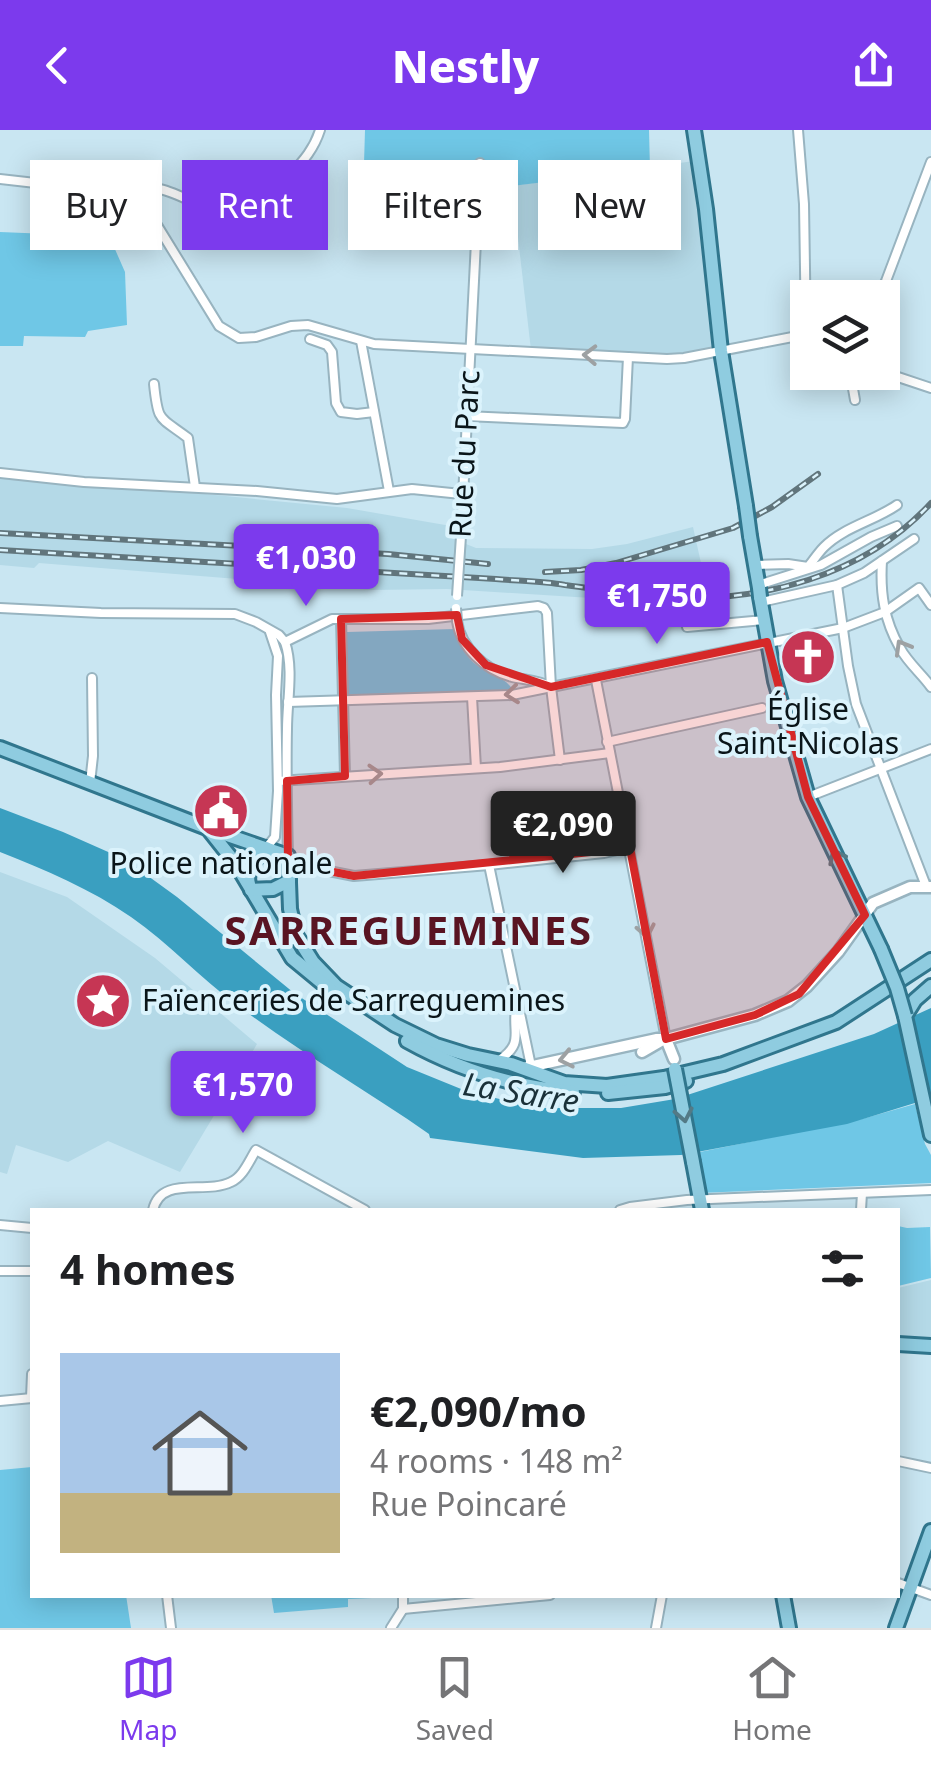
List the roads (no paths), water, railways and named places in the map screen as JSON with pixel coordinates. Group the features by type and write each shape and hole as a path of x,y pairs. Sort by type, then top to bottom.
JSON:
{"main road":[{"path":"694,130 722,351 778,704 808,797 893,978 931,1135"},
{"path":"0,748 266,848 288,860 291,918 299,943 336,986 412,1035 564,1084 607,1086 723,1064 836,1022 931,960"},
{"path":"207,828 250,881 292,958 324,986 416,1046 459,1066 524,1087 607,1094 665,1087 725,1070 840,1028 931,970"},
{"path":"250,881 266,848"},
{"path":"250,881 273,889 289,881"},
{"path":"904,1016 931,986"},
{"path":"674,1064 701,1205"},
{"path":"900,1344 931,1346"},
{"path":"896,1628 904,1586 931,1532"},
{"path":"784,1598 789,1628"}],"street":[{"path":"162,191 222,214 246,214 260,208 309,155 320,130"},
{"path":"798,130 806,280"},
{"path":"886,280 931,162"},
{"path":"0,179 30,182"},
{"path":"162,234 219,326 239,338 308,325 360,341 469,350 684,358 790,337"},
{"name":"Rue du Parc","path":"475,250 457,621 462,639 486,665 505,675 538,681 552,688"},
{"path":"310,339 327,345 332,352 336,403 342,412 374,412"},
{"path":"360,341 389,491"},
{"path":"466,416 623,423 628,356"},
{"path":"900,377 931,388"},
{"path":"154,384 160,419 188,438 195,487"},
{"path":"853,390 855,400"},
{"path":"0,473 337,499 412,488 462,494"},
{"path":"808,568 822,548 838,535 897,505"},
{"path":"760,593 896,526"},
{"path":"760,593 838,584 864,573 914,539"},
{"path":"882,561 881,598 885,612 901,650 931,687"},
{"path":"756,566 788,564 808,568"},
{"path":"642,1052 666,1039 755,1016 788,1001 838,952 876,901 910,888 928,887 856,704 838,584"},
{"path":"278,713 288,702 512,695 842,628 885,612 918,588 931,605"},
{"path":"0,608 233,614 256,622 286,642 288,702 283,781 275,837 266,848"},
{"path":"286,642 323,622 341,619 428,619 544,608 560,760"},
{"path":"341,619 345,776"},
{"path":"688,627 764,620"},
{"path":"270,632 278,656 288,860 354,876 489,866 630,848"},
{"path":"90,782 92,678"},
{"path":"596,680 674,1064"},
{"path":"472,697 476,768"},
{"path":"607,742 762,708"},
{"path":"808,797 931,749"},
{"path":"283,781 476,768 610,753"},
{"path":"489,866 530,1070"},
{"path":"498,1061 510,1053 516,1040 516,998"},
{"path":"516,1010 530,1070"},
{"path":"530,1070 666,1039"},
{"path":"153,1208 160,1194 173,1188 210,1188 232,1182 256,1150 362,1208"},
{"path":"627,1208 931,1190"},
{"path":"861,1208 862,1192"},
{"path":"0,1225 30,1228"},
{"path":"0,1271 30,1271"},
{"path":"0,1401 30,1398"},
{"path":"900,1462 931,1468"},
{"path":"904,1586 931,1596"},
{"path":"167,1598 171,1628"},
{"path":"391,1628 403,1609 402,1598"},
{"path":"403,1609 518,1598"},
{"path":"656,1628 661,1598"}],"railway":[{"path":"545,572 616,563 733,528 772,507 818,474"},
{"path":"0,550 530,581 652,597 701,598 774,589 842,567 874,550 931,503"},
{"path":"0,533 388,554 488,564"}],"place":[{"name":"Église Saint-Nicolas","path":"808,657"},
{"name":"Police nationale","path":"221,811"},
{"name":"Faïenceries de Sarreguemines","path":"103,1001"}],"district":[{"name":"SARREGUEMINES","path":"409,931"}],"water label":[{"name":"La Sarre","path":"521,1093"}]}
